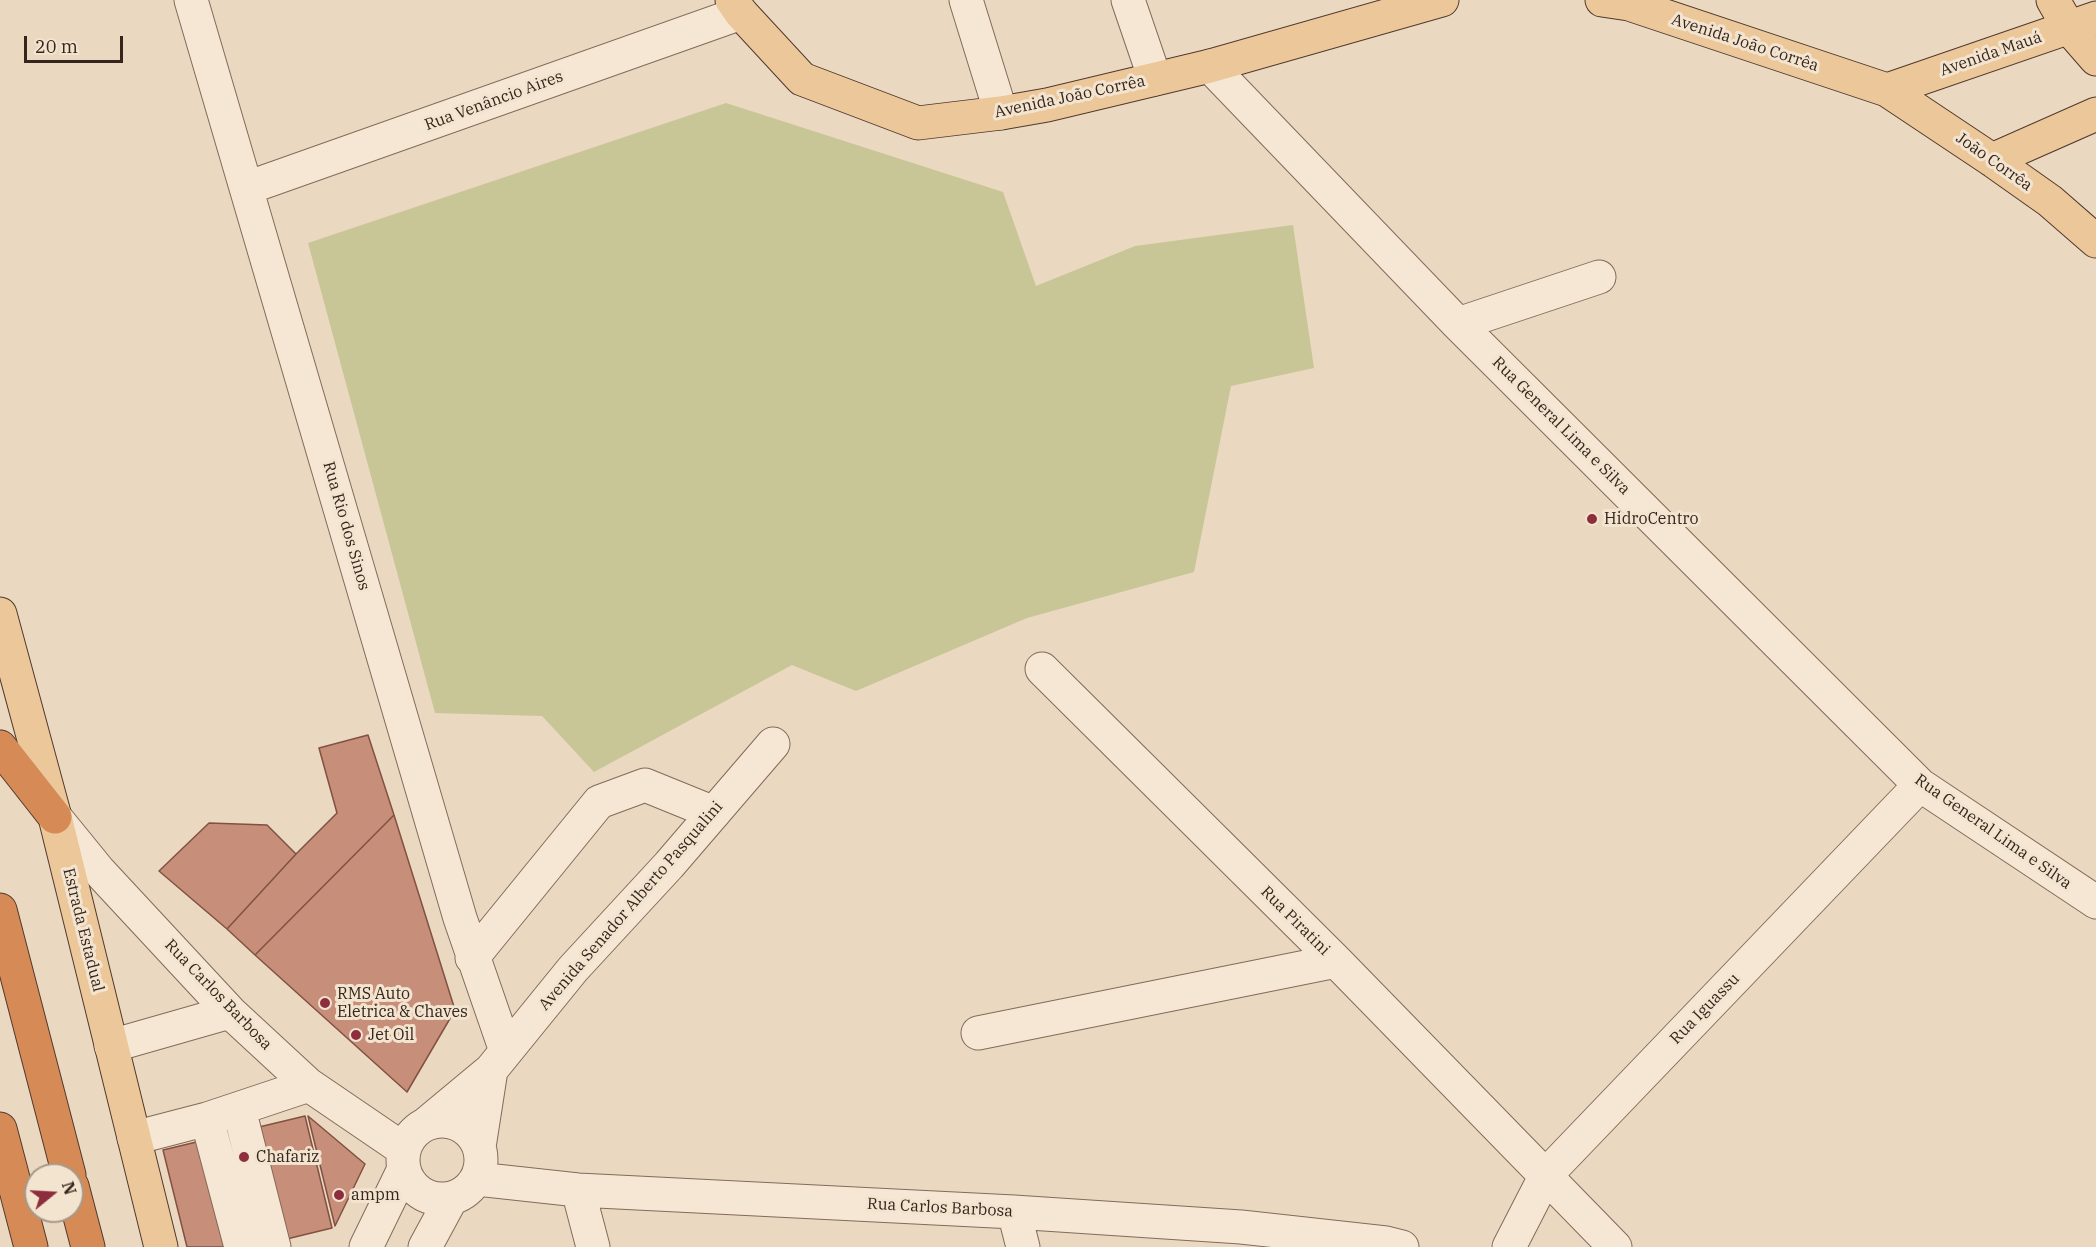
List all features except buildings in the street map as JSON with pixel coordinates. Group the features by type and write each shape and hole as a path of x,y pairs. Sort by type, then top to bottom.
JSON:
{"highway":[{"path":"0,747 55,817"},
{"path":"0,910 66,1163"},
{"path":"0,1129 31,1247"},
{"path":"82,1223 88,1247"}],"main road":[{"name":"Avenida João Corrêa","path":"737,7 802,79 918,123 1047,105 1210,66 1442,0"},
{"name":"Avenida João Corrêa","path":"1621,1 1887,90"},
{"name":"Avenida Mauá","path":"1887,90 2073,15"},
{"path":"2073,15 2096,59"},
{"name":"João Corrêa","path":"1887,90 2050,201 2096,241"},
{"path":"1992,160 2096,114"},
{"name":"Estrada Estadual","path":"0,614 55,817 161,1247"}],"street":[{"name":"Rua Rio dos Sinos","path":"191,0 472,958 498,1060"},
{"path":"966,0 1000,113"},
{"path":"1128,0 1155,79"},
{"name":"Rua Venâncio Aires","path":"247,188 737,7"},
{"name":"Rua General Lima e Silva","path":"1210,66 1458,324 1920,785 2096,902"},
{"path":"1458,324 1599,277"},
{"name":"Rua Piratini","path":"1042,669 1336,961 1615,1247"},
{"name":"Avenida Senador Alberto Pasqualini","path":"426,1124 498,1060 573,969 669,865 773,744"},
{"path":"472,958 598,802 645,785 714,813"},
{"name":"Rua Iguassu","path":"1509,1247 1546,1175 1920,785"},
{"name":"Rua Carlos Barbosa","path":"55,817 99,871 230,1012 309,1086 403,1160"},
{"path":"978,1033 1336,961"},
{"path":"111,1046 230,1012"},
{"path":"403,1160 409,1183 418,1193 434,1199 451,1199 466,1192 477,1179 481,1163 479,1147 498,1060"},
{"path":"134,1138 207,1119 309,1086"},
{"path":"239,1109 274,1247"},
{"path":"207,1119 241,1247"},
{"path":"366,1247 412,1134 426,1124 441,1120 457,1123 471,1133 479,1147"},
{"name":"Rua Carlos Barbosa","path":"477,1179 578,1190 1014,1212 1241,1227 1386,1243 1402,1247"},
{"path":"578,1190 593,1247"},
{"path":"425,1247 451,1199"},
{"path":"1014,1212 1023,1247"}],"shaded area":[{"path":"726,103 1003,192 1036,286 1135,246 1293,225 1314,368 1231,386 1194,572 1027,618 856,691 792,665 594,772 542,716 435,713 308,243"}],"place":[{"name":"HidroCentro","path":"1592,519"},
{"name":"RMS Auto Eletrica & Chaves","path":"325,1003"},
{"name":"Jet Oil","path":"356,1035"},
{"name":"Chafariz","path":"244,1157"},
{"name":"ampm","path":"339,1195"}]}
